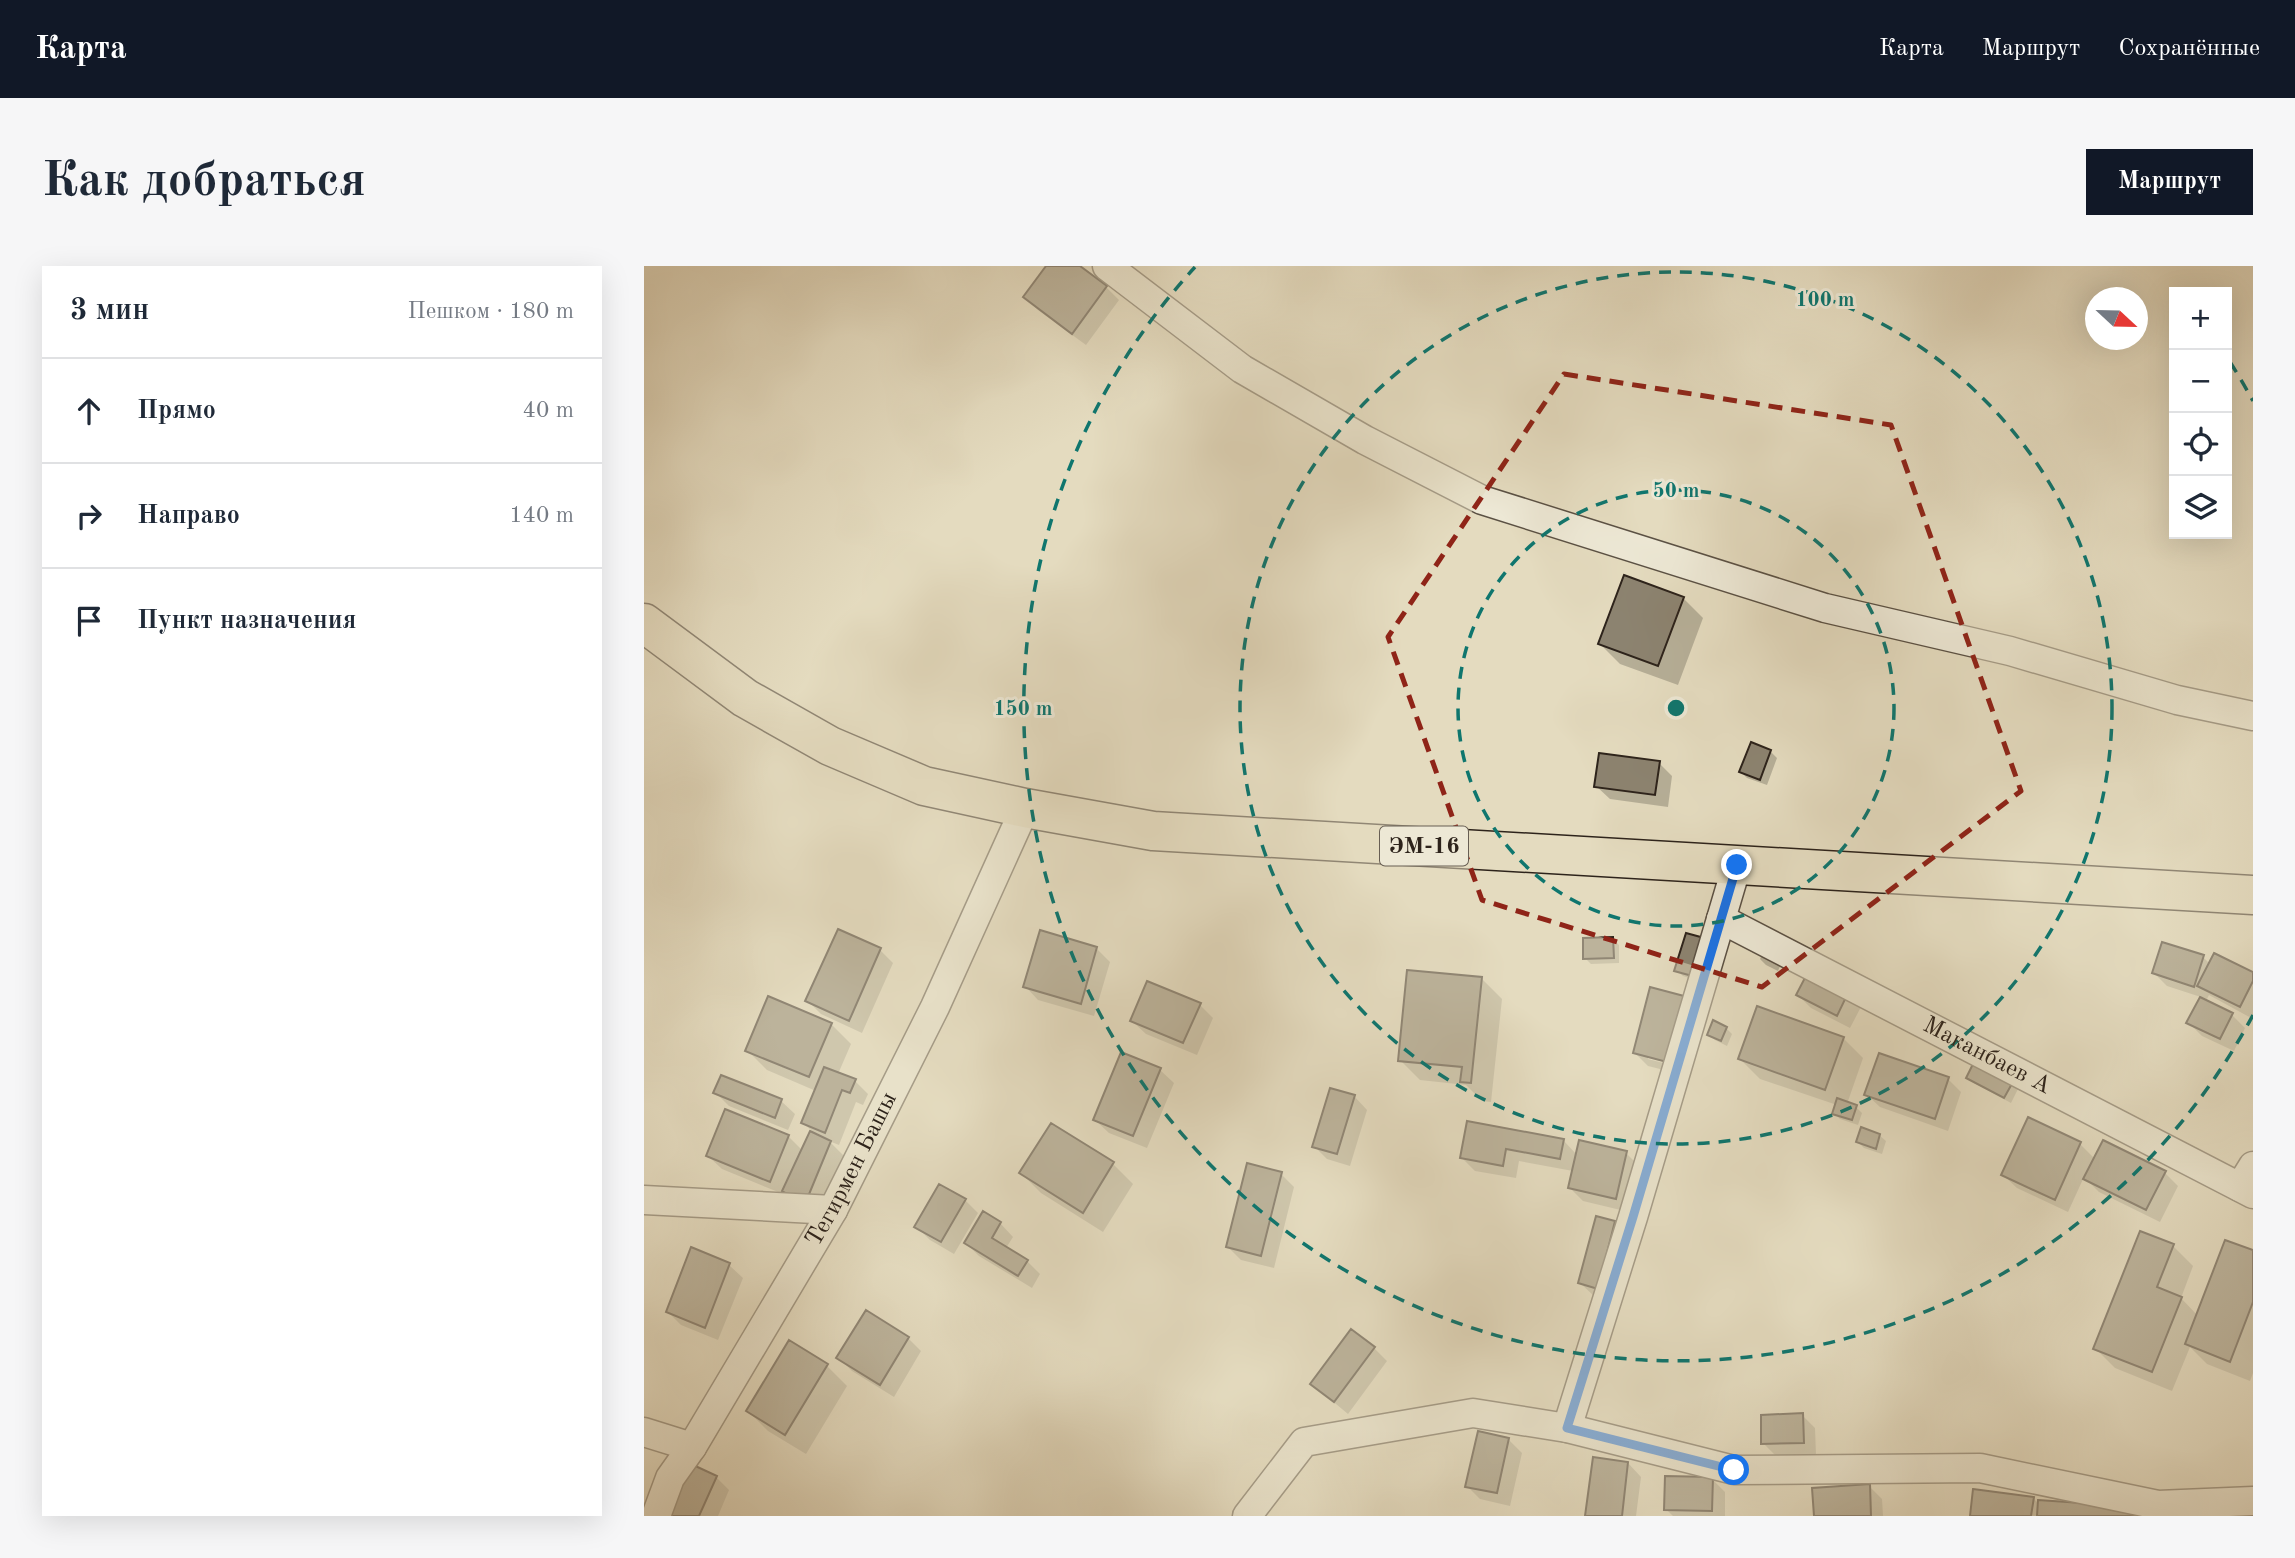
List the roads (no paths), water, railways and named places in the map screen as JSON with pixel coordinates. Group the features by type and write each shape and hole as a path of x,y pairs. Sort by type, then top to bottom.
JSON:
{"highway":[{"name":"ЭМ-16","path":"644,623 745,698 830,746 924,786 1025,808 1153,831 2253,895"}],"street":[{"path":"1107,266 1242,369 1365,440 1482,500 1825,608 2010,651 2177,700 2253,716"},
{"name":"Тегирмен Башы","path":"656,1516 670,1478 692,1447 833,1210 935,1007 1025,808"},
{"path":"1567,1428 1737,865"},
{"name":"Маканбаев А","path":"1721,919 2248,1182"},
{"path":"644,1200 833,1210"},
{"path":"1247,1516 1304,1442 1473,1413 1567,1428 1734,1470 1979,1468 2158,1505 2253,1501"},
{"path":"644,1432 692,1447"}]}
